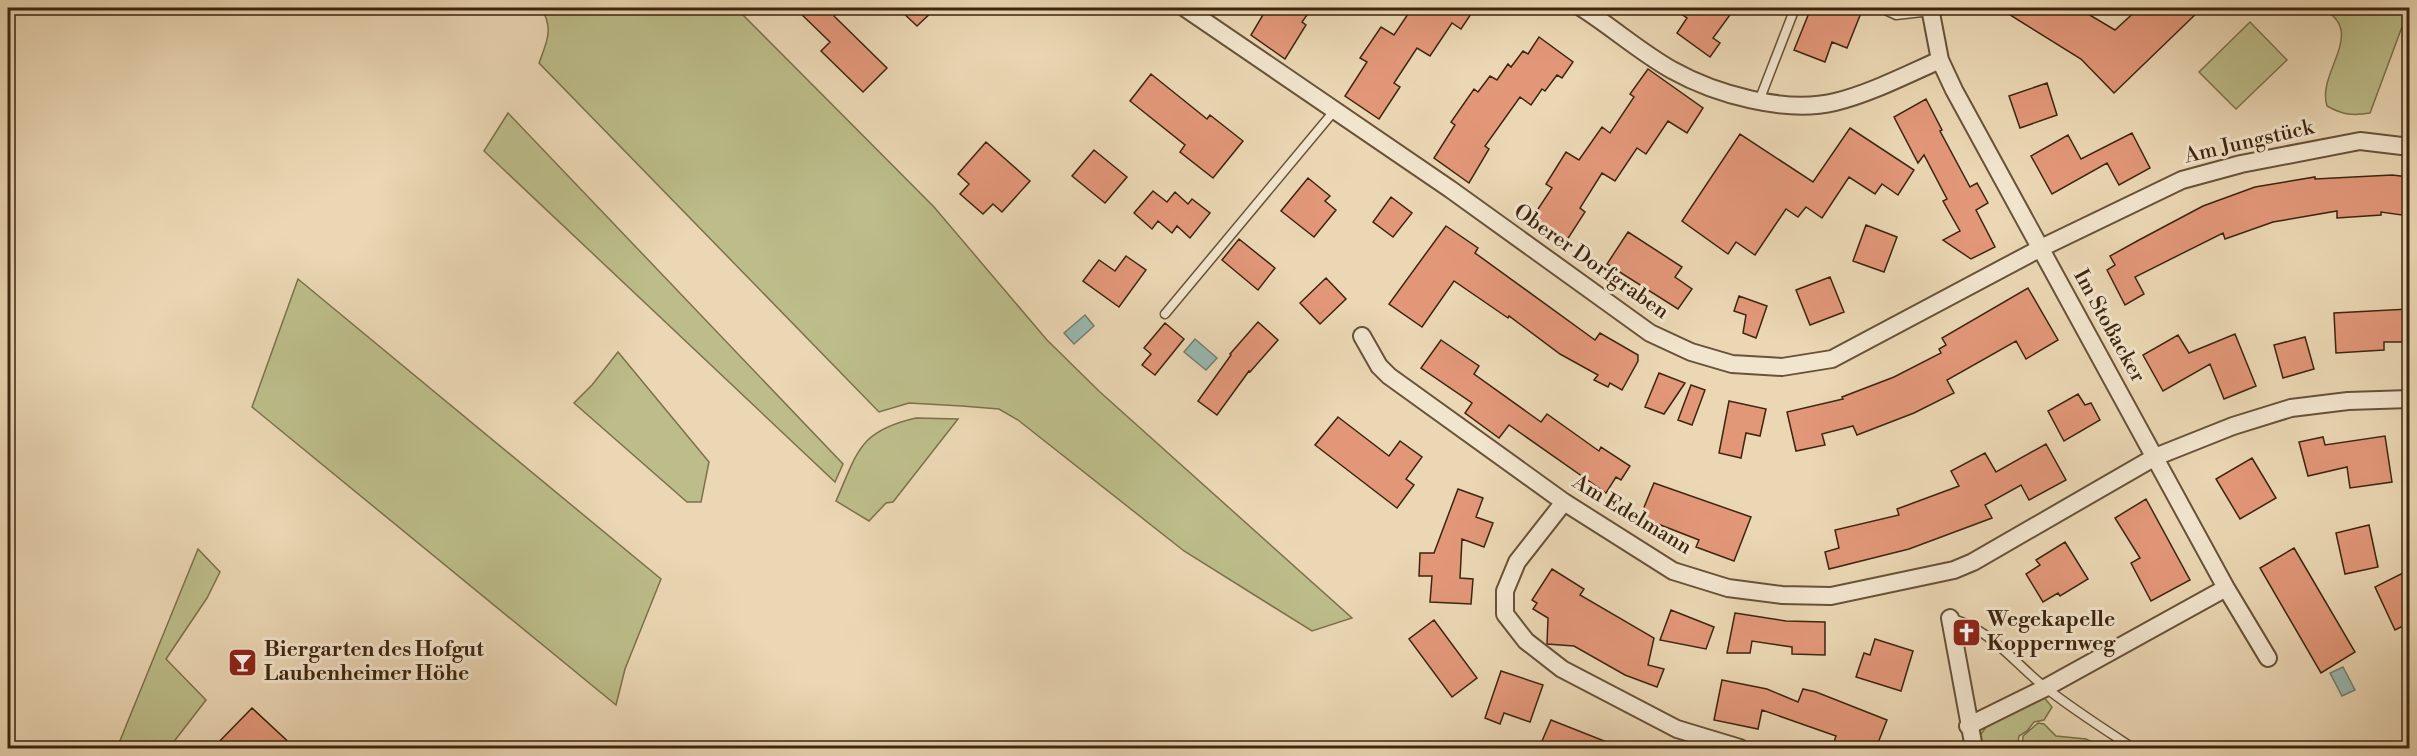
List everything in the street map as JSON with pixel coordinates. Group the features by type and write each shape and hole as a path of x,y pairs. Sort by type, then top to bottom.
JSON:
{"street":[{"name":"Oberer Dorfgraben","path":"1185,8 1450,189 1650,333 1691,352 1732,364 1782,367 1832,359 2041,248"},
{"path":"1582,8 1672,70 1718,90 1759,101 1787,104 1832,103 1862,94 1940,60"},
{"name":"Im Stoßacker","path":"1930,9 1940,60 1954,90 2226,588 2268,658"},
{"name":"Am Jungstück","path":"2041,248 2182,180 2241,164 2360,141 2409,147"},
{"name":"Am Edelmann","path":"1362,336 1379,366 1389,376 1564,502 1673,571 1728,588 1782,595 1831,596 1954,570 1973,562 2155,458 2233,426 2291,408 2348,401 2409,399"},
{"path":"1564,502 1517,562 1505,591 1505,614 1526,641 1562,669 1677,729 1740,748"},
{"path":"1968,726 2045,688 2226,588"},
{"path":"1950,618 1968,726 1974,748"}],"lane":[{"path":"1759,101 1795,8"},
{"path":"1881,8 1896,15 1930,9"},
{"path":"1165,314 1335,110"},
{"path":"1950,618 1967,623 1983,632 2045,688 2133,748"}],"green space":[{"path":"541,8 736,8 934,207 1047,340 1100,392 1352,618 1312,631 1184,551 1018,420 999,409 909,403 879,412 539,63 548,35 547,22"},
{"path":"2321,8 2409,8 2370,113 2348,114 2327,106 2328,80 2338,53 2341,28 2335,17"},
{"path":"2250,22 2287,60 2236,109 2199,72"},
{"path":"508,113 843,464 835,482 484,151"},
{"path":"298,279 661,579 625,669 616,705 252,407"},
{"path":"618,352 709,462 701,502 687,502 574,403 592,385"},
{"path":"916,418 958,419 893,502 886,503 869,521 836,501 856,456 871,437 897,423"},
{"path":"198,549 220,572 207,598 166,659 206,700 169,748 117,748"},
{"path":"2042,695 2052,707 2044,720 2034,722 2027,731 2019,736 2017,748 1981,748 1979,737 1986,727"},
{"path":"2038,723 2044,724 2056,736 2086,739 2105,748 2022,748 2023,736"}],"water":[{"path":"1085,315 1094,326 1074,344 1064,333"},
{"path":"1195,339 1217,358 1206,370 1184,352"},
{"path":"2343,667 2355,690 2342,696 2330,673"}],"building":[{"path":"795,8 843,8 834,16 887,68 863,92 821,51 830,42"},
{"path":"898,8 936,8 917,26"},
{"path":"1267,8 1312,8 1302,22 1306,25 1285,59 1251,35"},
{"path":"1412,8 1475,8 1461,29 1452,23 1430,56 1417,48 1394,83 1400,87 1379,119 1345,96 1367,62 1360,58 1381,27 1394,35"},
{"path":"1672,8 1735,8 1713,38 1720,43 1710,57 1677,33 1687,18"},
{"path":"1811,8 1863,8 1847,48 1832,42 1825,62 1794,50"},
{"path":"1999,8 2078,8 2115,30 2139,8 2202,8 2114,93 2081,59"},
{"path":"1539,37 1573,62 1562,78 1557,75 1545,91 1542,89 1531,105 1520,97 1485,146 1489,149 1469,183 1434,158 1455,125 1451,122 1474,89 1478,92 1490,76 1497,80 1508,64 1511,67 1523,51 1528,54"},
{"path":"1648,69 1703,108 1687,133 1668,121 1646,154 1637,148 1615,181 1602,173 1580,208 1585,212 1565,243 1530,221 1552,188 1546,184 1566,152 1579,160 1602,127 1610,133 1634,97 1630,94"},
{"path":"1151,74 1207,119 1210,115 1243,141 1213,178 1180,152 1185,145 1130,101"},
{"path":"2047,83 2057,115 2020,128 2009,96"},
{"path":"1926,99 1970,187 1977,183 1988,203 1976,210 1995,247 1971,259 1943,240 1960,231 1943,201 1947,199 1924,155 1918,163 1894,117"},
{"path":"1850,128 1914,170 1898,195 1882,184 1875,194 1849,177 1822,218 1806,207 1798,217 1786,209 1755,255 1736,242 1728,254 1682,221 1740,134 1813,182"},
{"path":"2132,133 2150,168 2119,185 2107,163 2052,194 2031,156 2068,135 2081,159"},
{"path":"986,142 1030,181 1002,212 993,204 983,214 960,194 969,184 958,174"},
{"path":"1094,150 1127,177 1105,203 1072,176"},
{"path":"2392,175 2409,177 2409,216 2381,212 2381,215 2337,218 2337,211 2273,222 2225,239 2223,233 2135,277 2144,294 2125,305 2107,270 2115,265 2110,256 2203,206 2255,187 2315,177 2315,179"},
{"path":"1308,178 1330,196 1325,201 1336,210 1314,237 1281,211"},
{"path":"1153,191 1167,202 1175,192 1188,204 1192,199 1210,213 1190,238 1177,226 1172,233 1158,221 1152,229 1134,213"},
{"path":"1391,197 1412,213 1393,237 1373,222"},
{"path":"1866,225 1897,237 1884,272 1853,261"},
{"path":"1446,226 1478,248 1475,253 1595,340 1600,333 1638,355 1638,361 1622,390 1610,383 1608,387 1594,380 1598,375 1560,354 1509,316 1508,318 1454,281 1422,327 1389,304"},
{"path":"1628,232 1682,267 1675,277 1692,289 1678,309 1607,264"},
{"path":"1239,239 1275,268 1258,290 1222,260"},
{"path":"1126,256 1146,270 1119,307 1083,281 1099,260 1115,271"},
{"path":"1830,277 1844,312 1810,325 1796,290"},
{"path":"1326,278 1346,299 1320,324 1300,303"},
{"path":"2028,288 2058,340 2026,359 2016,341 1947,380 1954,393 1914,413 1857,435 1853,426 1822,434 1825,445 1796,451 1787,412 1843,399 1842,397 1894,377 1941,353 1939,349 1946,345 1942,338"},
{"path":"1739,296 1767,306 1756,338 1743,333 1746,315 1734,311"},
{"path":"2409,309 2409,342 2384,342 2384,350 2336,353 2334,313"},
{"path":"1258,322 1278,340 1249,371 1217,415 1198,401 1230,354"},
{"path":"1165,323 1184,339 1155,375 1142,365 1151,354 1144,348"},
{"path":"2235,334 2256,386 2224,399 2210,364 2163,391 2143,355 2178,335 2189,353"},
{"path":"2305,337 2314,369 2283,378 2274,345"},
{"path":"1441,340 1479,366 1474,374 1541,422 1547,414 1599,451 1601,447 1630,466 1621,480 1616,477 1606,493 1509,425 1499,438 1465,413 1472,403 1421,368"},
{"path":"1659,373 1685,383 1664,414 1645,407"},
{"path":"1691,385 1705,390 1692,425 1678,420"},
{"path":"2078,394 2085,405 2091,403 2100,420 2064,441 2048,411"},
{"path":"1729,401 1766,409 1760,436 1746,433 1741,458 1719,453"},
{"path":"1338,417 1389,456 1400,441 1422,457 1406,479 1414,485 1397,508 1315,445"},
{"path":"2385,436 2392,482 2350,488 2347,467 2308,476 2299,442 2323,437 2325,445"},
{"path":"2046,444 2066,480 2029,500 2021,485 1985,505 1992,518 1909,549 1829,569 1825,552 1839,548 1835,530 1899,515 1897,509 1959,486 1951,471 1985,453 1996,472"},
{"path":"2252,458 2276,498 2240,519 2216,479"},
{"path":"1654,483 1751,517 1734,561 1696,547 1699,540 1640,517"},
{"path":"1458,489 1483,498 1476,517 1493,523 1484,547 1462,539 1460,578 1473,579 1471,604 1430,602 1432,576 1419,576 1420,553 1434,553"},
{"path":"2146,499 2190,580 2151,601 2131,563 2140,558 2115,518"},
{"path":"2369,525 2378,567 2345,574 2336,533"},
{"path":"2065,542 2088,579 2060,596 2058,593 2043,602 2026,574 2040,565 2036,560"},
{"path":"2294,548 2355,652 2321,673 2260,568"},
{"path":"1552,569 1584,589 1580,595 1654,638 1648,665 1664,669 1657,687 1625,675 1574,646 1547,644 1548,618 1533,609 1537,603 1532,600"},
{"path":"2409,570 2409,623 2395,630 2375,587"},
{"path":"1671,610 1714,627 1706,649 1660,640"},
{"path":"1735,613 1786,621 1825,622 1825,655 1792,654 1792,647 1752,641 1750,653 1727,653"},
{"path":"1434,620 1477,678 1452,697 1409,639"},
{"path":"1875,639 1913,651 1901,691 1856,677 1864,653 1870,655"},
{"path":"1501,671 1543,685 1530,722 1504,713 1500,724 1485,718"},
{"path":"1722,680 1767,689 1798,702 1803,689 1816,692 1887,720 1876,748 1843,748 1833,745 1836,736 1762,710 1758,729 1714,720"},
{"path":"252,708 295,748 213,748"},
{"path":"1551,720 1622,748 1539,748"}],"place":[{"name":"Wegekapelle Koppernweg","path":"1966,632"},
{"name":"Biergarten des Hofgut Laubenheimer Höhe","path":"243,662"}]}
